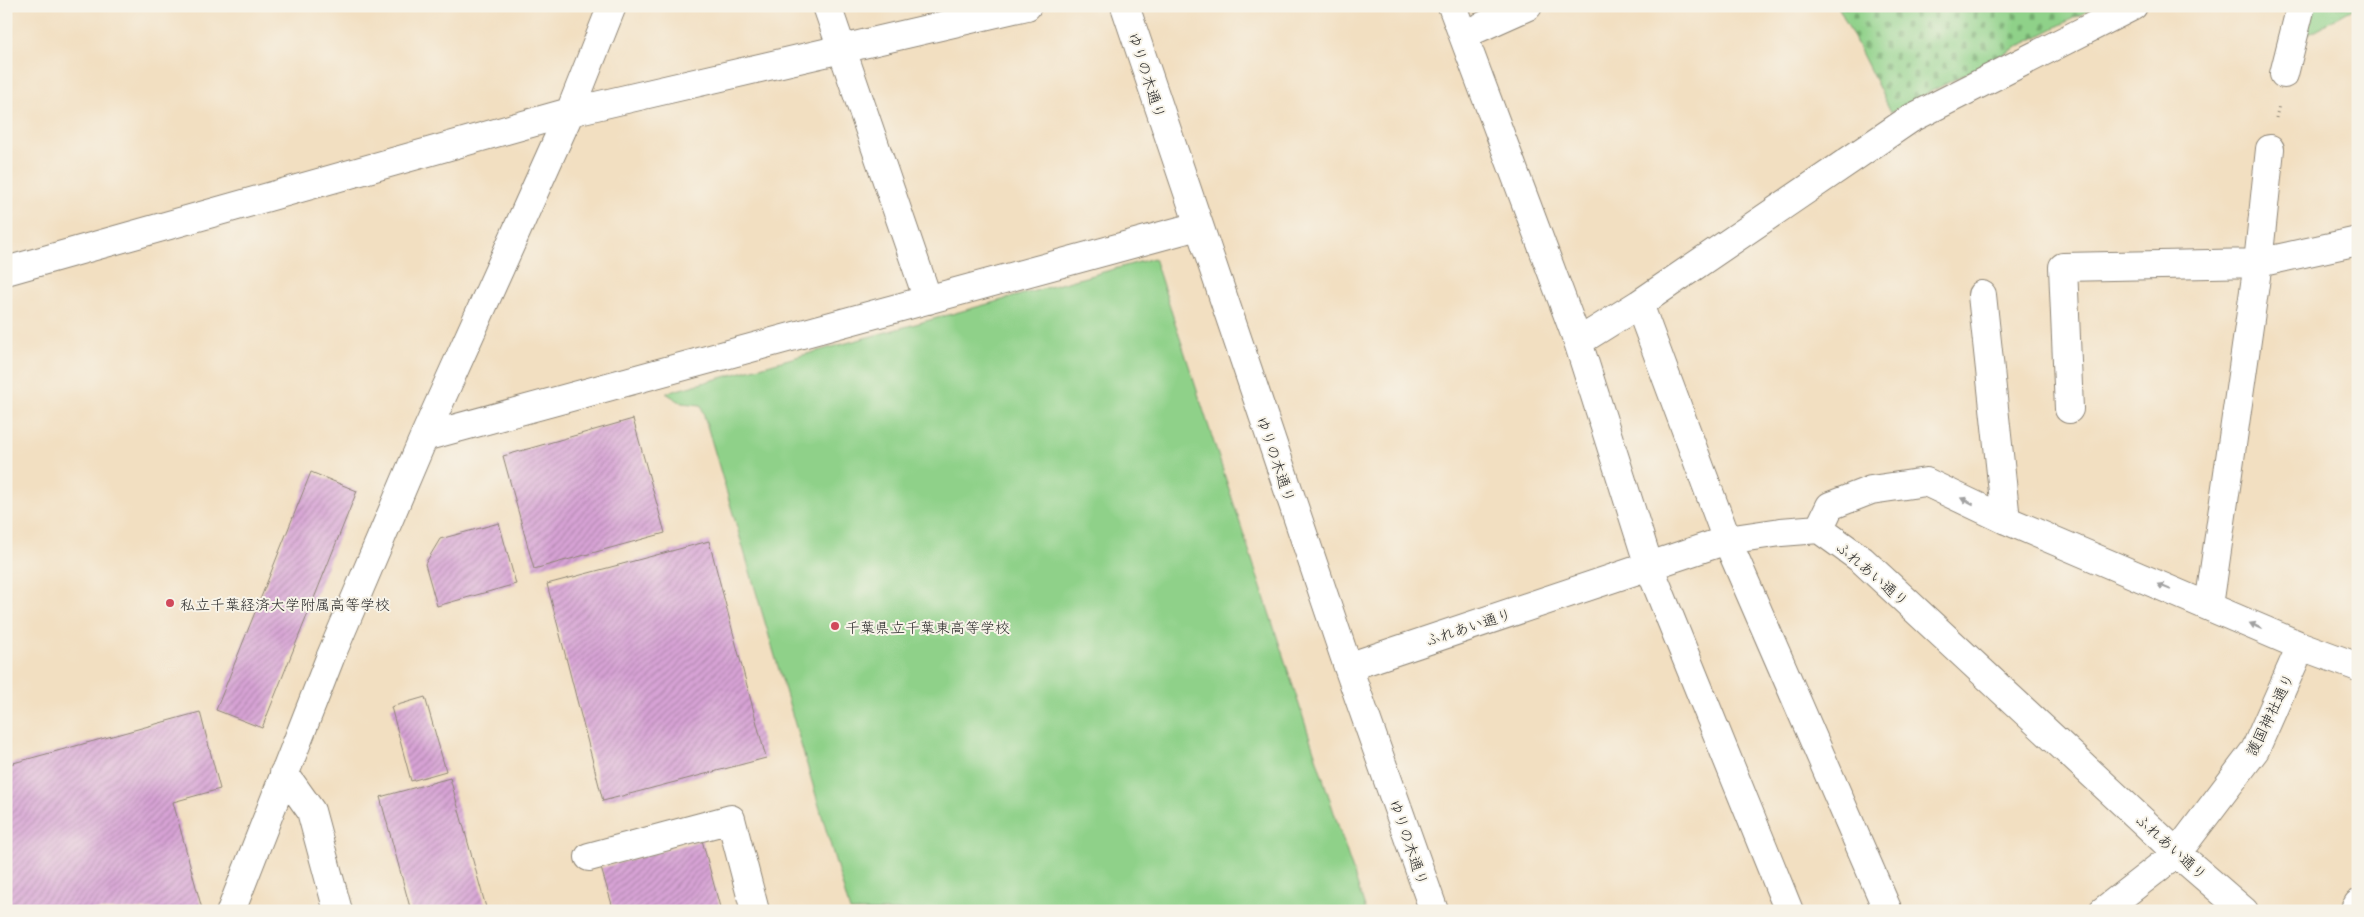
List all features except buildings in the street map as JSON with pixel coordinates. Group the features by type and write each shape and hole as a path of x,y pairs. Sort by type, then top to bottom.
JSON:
{"street":[{"path":"232,910 330,658 424,437 570,112 612,6"},
{"path":"827,6 928,300"},
{"path":"6,271 570,112 1027,6"},
{"name":"ゆりの木通り","path":"1126,6 1198,226 1348,667 1434,911"},
{"path":"1452,6 1578,342 1649,566 1789,911"},
{"path":"1464,35 1528,6"},
{"path":"1578,342 1639,304 1910,119 2133,6"},
{"path":"2284,74 2301,6"},
{"path":"2209,606 2258,264 2270,149"},
{"path":"424,437 1198,226"},
{"path":"2069,409 2063,267 2258,264 2358,241"},
{"path":"1982,295 2006,520"},
{"path":"1639,304 1727,540 1888,911"},
{"path":"1819,529 1830,506 1871,490 1926,482 2006,520 2301,646 2358,667"},
{"name":"ふれあい通り","path":"1348,667 1727,540 1781,532 1819,529 1862,560 2177,852 2244,911"},
{"name":"護国神社通り","path":"2103,911 2177,852 2255,750 2301,646"},
{"path":"284,773 311,811 338,911"},
{"path":"589,857 731,819 755,911"},
{"path":"2354,911 2358,904"}],"path":[{"path":"2270,149 2284,74"}],"green space":[{"path":"1838,6 2097,6 1891,112"},
{"path":"2312,6 2358,6 2304,36"},
{"name":"千葉県立千葉東高等学校","path":"1154,258 1366,911 850,911 701,405 682,403 666,393"}],"place":[{"name":"私立千葉経済大学附属高等学校","path":"170,603"},
{"name":"千葉県立千葉東高等学校","path":"835,626"}]}
